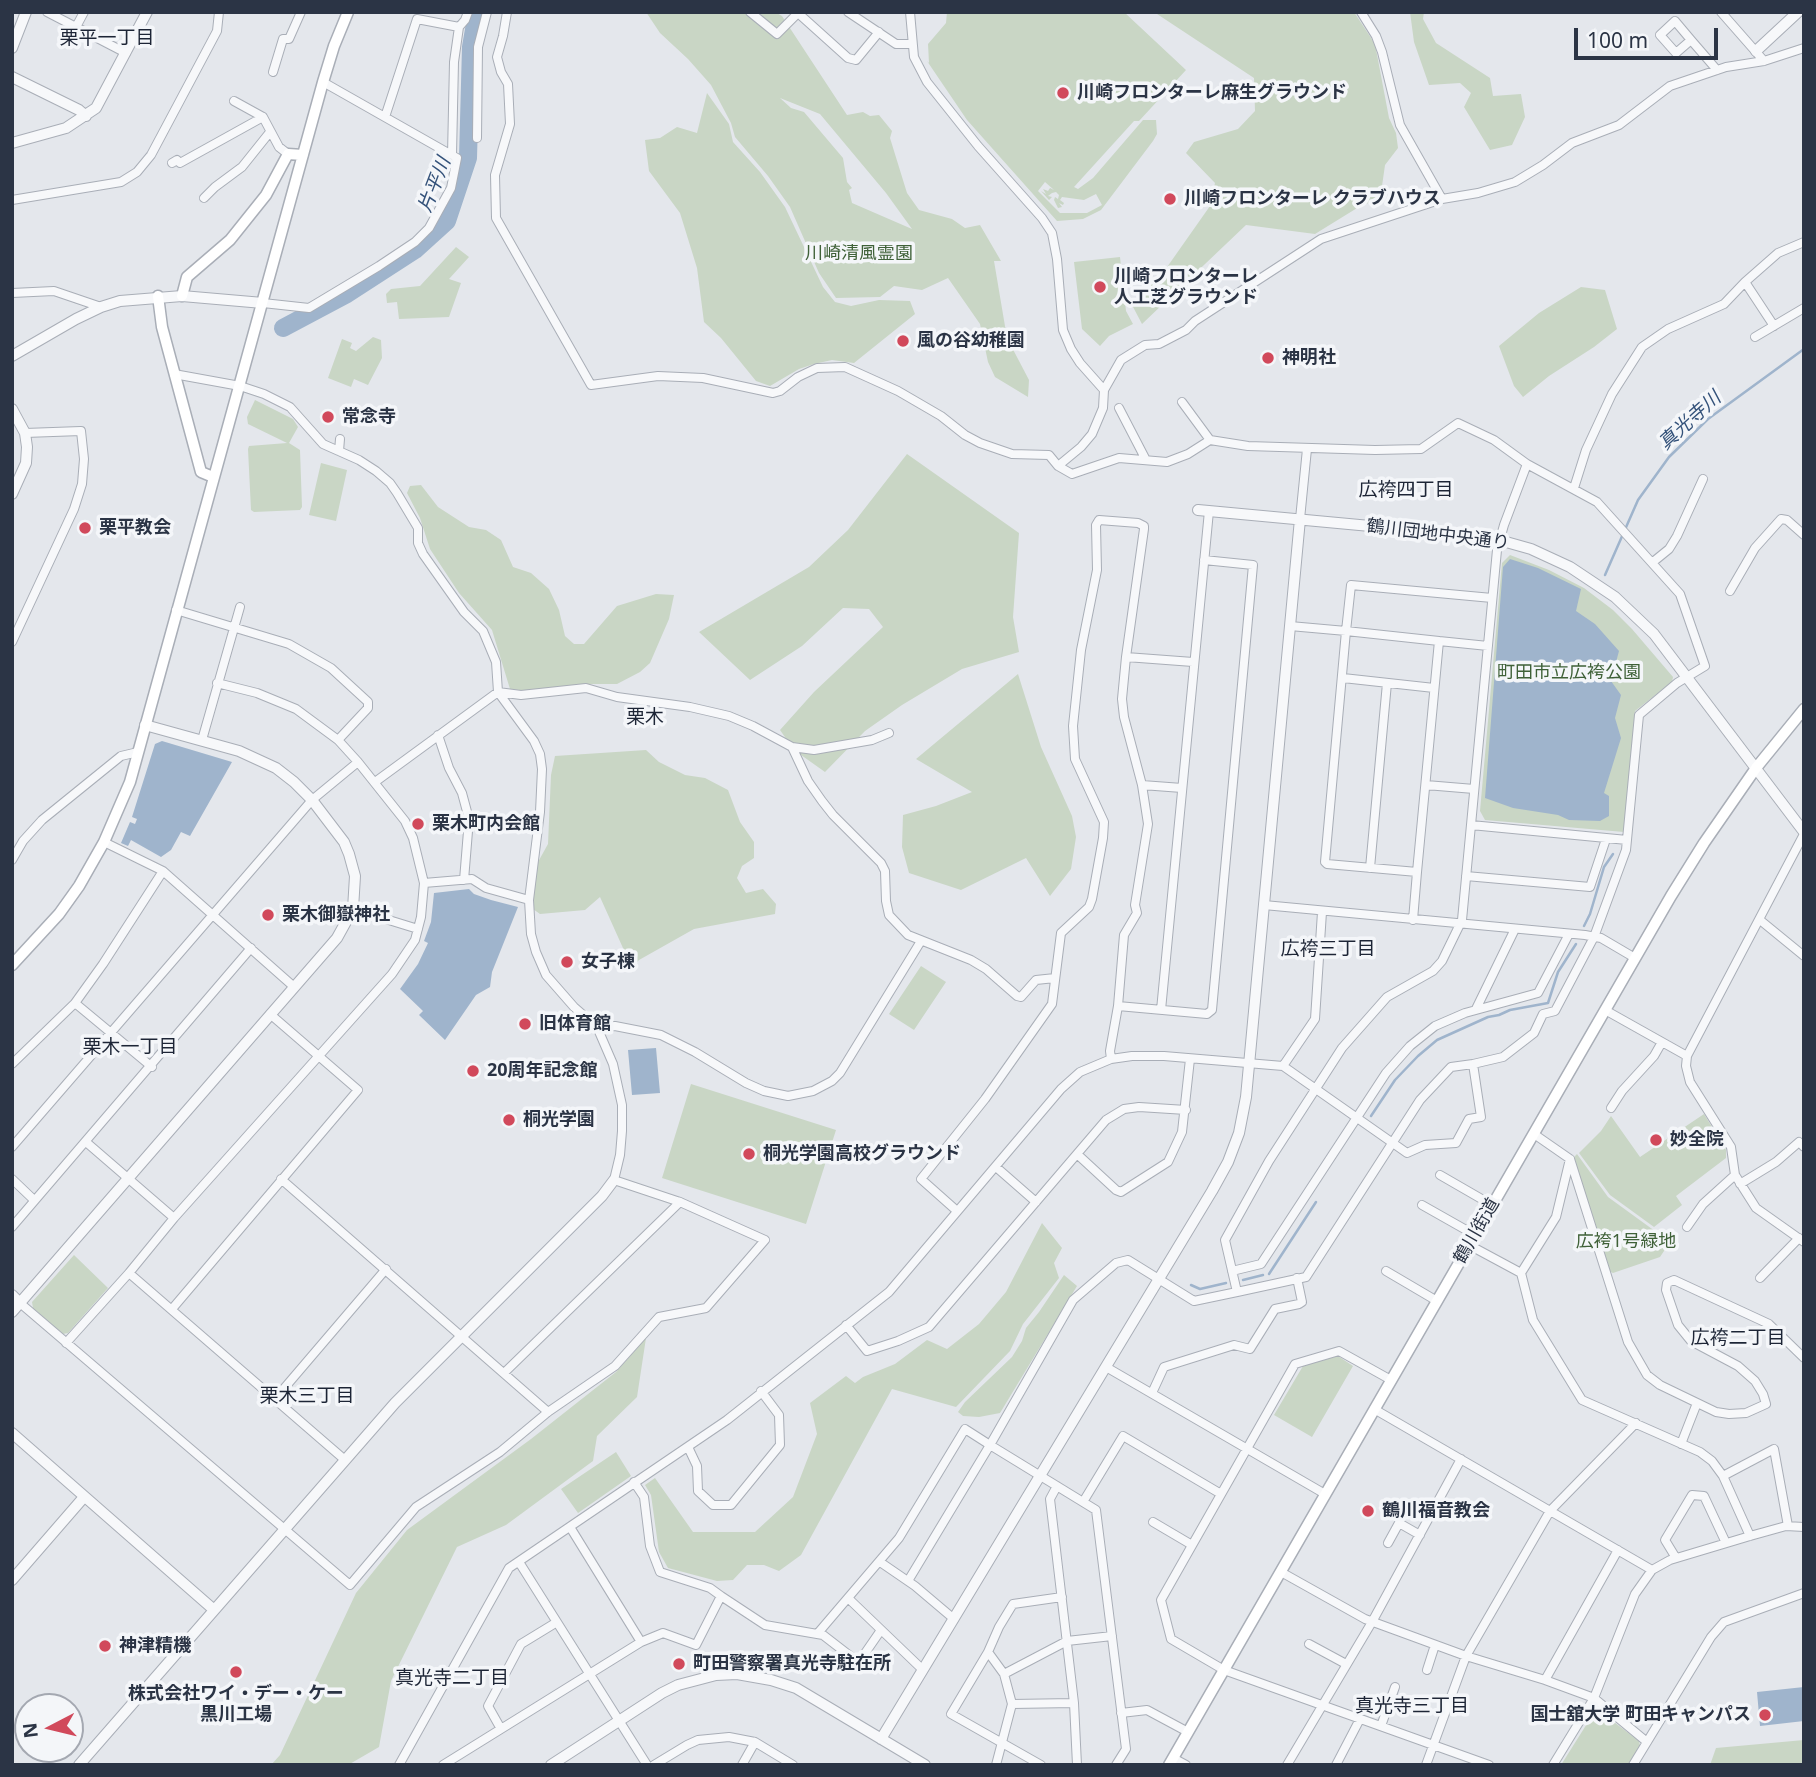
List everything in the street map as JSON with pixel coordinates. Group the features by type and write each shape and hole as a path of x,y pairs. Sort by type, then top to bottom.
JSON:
{"main road":[{"path":"12,965 59,914 79,886 104,842 130,782 323,82 348,12"},
{"path":"183,296 187,276 230,240 266,195 288,154 303,155"},
{"path":"158,296 162,327 201,472 213,477"},
{"name":"鶴川街道","path":"1171,1761 1704,843 1756,768 1804,709"}],"street":[{"path":"12,48 26,12"},
{"path":"47,12 126,53"},
{"path":"76,27 84,12"},
{"path":"12,143 66,128 86,116 101,102 148,12"},
{"path":"12,200 23,196 121,182 137,172 150,155 217,31 219,12"},
{"path":"273,72 283,39 289,39 301,12"},
{"path":"452,155 454,62 459,27 468,12"},
{"path":"477,138 478,47 487,12"},
{"path":"507,12 497,57 508,85 510,124 495,175 496,218 592,385 658,376 703,378 773,393 817,368 845,367 898,391 980,443 1012,454 1049,455 1058,466 1072,474 1119,458 1167,462 1176,460 1210,440 1248,446 1307,449 1421,449 1458,422 1494,440 1527,464 1597,502 1680,594 1704,660 1703,668 1677,683 1639,715 1626,850 1594,937 1555,1011 1543,1014 1534,1033 1503,1058 1451,1067 1420,1100 1306,1276 1195,1301 1128,1260 1116,1263 1086,1287 1073,1300 908,1581"},
{"path":"750,12 777,34 798,13 848,58 856,60 879,32"},
{"path":"848,12 896,44 912,44"},
{"path":"910,12 912,44 919,69 927,82 1052,233 1063,330 1080,363 1104,390"},
{"path":"1361,12 1376,36 1382,52 1400,125 1442,199"},
{"path":"1721,12 1764,61"},
{"path":"1756,51 1798,12"},
{"path":"385,117 416,19 459,27"},
{"path":"1691,40 1717,70"},
{"path":"1058,466 1092,434 1103,408 1104,390 1121,360 1145,345 1159,344 1186,330 1195,320 1321,239 1442,199 1478,193 1515,182 1543,165 1572,142 1619,125 1670,86 1717,70 1764,61 1804,48"},
{"path":"12,76 86,116"},
{"path":"12,356 101,307 120,301 183,296 309,308 415,242 439,214 450,188 457,158 323,82"},
{"path":"234,101 263,117 279,147 288,154"},
{"path":"172,163 177,160 180,163 263,117"},
{"path":"204,198 242,167 270,132"},
{"path":"1574,488 1587,450 1612,394 1642,347 1668,329 1717,309 1777,253 1804,242"},
{"path":"1745,282 1774,326"},
{"path":"12,293 54,291 101,307"},
{"path":"1755,337 1804,307"},
{"path":"79,1765 395,1403 602,1196 614,1180 620,1155 622,1105 613,1064 597,1027 574,1007 547,975 531,934 529,900 542,787 540,754 534,741 498,692 495,662 483,631 464,612 423,554 418,543 418,528 390,483 359,460 323,444 290,407 240,386 174,374"},
{"path":"1182,402 1210,440"},
{"path":"1119,408 1146,460"},
{"path":"12,409 25,433 26,463 12,494"},
{"path":"12,642 74,509 82,484 81,431 25,433"},
{"path":"340,439 340,451"},
{"path":"881,1739 1228,1162 1244,1109 1307,449"},
{"path":"1237,1292 1225,1240 1269,1161 1342,1048 1387,997 1433,971 1442,961 1461,925 1499,540 1527,464"},
{"path":"1653,562 1668,549 1677,536 1703,479"},
{"path":"1161,1010 1204,560 1203,510"},
{"name":"鶴川団地中央通り","path":"1203,510 1499,540 1546,555 1602,586 1642,620 1804,833"},
{"path":"1731,591 1755,548 1781,519 1787,520 1804,535"},
{"path":"957,1211 920,1179 985,1099 1052,1004 1061,933 1089,907 1092,899 1104,830 1103,816 1075,759 1073,744 1081,650 1097,570 1096,525 1099,520 1138,523 1144,526 1122,699 1148,824 1135,905 1138,913 1124,935 1111,1059"},
{"path":"1118,1006 1208,1014 1212,1010 1253,565 1204,560"},
{"path":"1417,872 1325,862 1351,585 1492,598"},
{"path":"202,740 240,607"},
{"path":"176,610 289,644 331,668 368,702 368,708 338,740"},
{"path":"1290,626 1488,646"},
{"path":"1413,920 1438,641"},
{"path":"1126,657 1193,662"},
{"path":"1343,678 1434,688"},
{"path":"66,1342 392,974 410,949 418,929 424,900 424,883 413,838 405,821 375,782 338,740 296,709 257,693 218,683"},
{"path":"1370,868 1387,683"},
{"path":"375,782 498,692 521,695 586,688 617,697 690,707 729,716 792,747 814,750 872,740 889,733"},
{"path":"12,1312 16,1299 128,1178 337,937 353,909 355,876 344,842 312,800 276,768 239,751 145,725"},
{"path":"438,735 449,768 462,793 469,819 464,880"},
{"path":"792,747 808,781 822,801 881,863 885,871 889,915 908,935 971,960 986,969 1017,996 1021,997 1036,981 1055,978"},
{"path":"12,860 23,841 42,820 121,757 138,752"},
{"path":"12,1147 312,800 358,762"},
{"path":"1142,785 1182,788"},
{"path":"1426,785 1474,789"},
{"path":"1471,825 1628,840"},
{"path":"1760,1278 1801,1240 1756,1208 1740,1184 1735,1175 1731,1147 1690,1082 1686,1066 1688,1056 1804,833"},
{"path":"1466,876 1590,887 1606,839"},
{"path":"104,842 163,871 293,986"},
{"path":"12,1064 75,1003 163,871"},
{"path":"424,883 472,879 486,888 529,900"},
{"path":"1264,905 1594,937 1635,958"},
{"path":"353,909 418,929"},
{"path":"1283,1066 1315,1019 1322,912"},
{"path":"1760,920 1804,956"},
{"path":"1476,1009 1515,929"},
{"path":"1232,1270 1261,1265 1386,1073 1410,1046 1436,1026 1476,1009 1538,993 1569,934"},
{"path":"597,1027 615,1026 661,1035 764,1091 789,1096 813,1091 832,1081 840,1073 921,941"},
{"path":"12,1227 152,1067 251,948"},
{"path":"75,1003 152,1067"},
{"path":"1605,1010 1688,1056"},
{"path":"172,1309 358,1090 270,1014"},
{"path":"1611,1108 1622,1091 1654,1056 1662,1042"},
{"path":"399,1765 509,1568 727,1420 889,1292 1061,1089 1080,1072 1111,1059 1132,1056 1283,1066 1407,1153 1425,1145 1455,1143 1469,1119 1481,1117 1474,1064"},
{"path":"1077,1154 1121,1192 1168,1162 1182,1132 1190,1059"},
{"path":"846,1325 867,1350 898,1341 929,1326 1106,1120 1124,1109 1139,1107 1186,1110"},
{"path":"1534,1134 1570,1159 1628,1342 1647,1375 1660,1385 1716,1412 1746,1413 1766,1405 1755,1381 1738,1366 1691,1341 1684,1333 1678,1325 1666,1290 1670,1280 1769,1324 1804,1359"},
{"path":"86,1142 174,1218"},
{"path":"1740,1184 1776,1161 1799,1142 1804,1147"},
{"path":"1521,1273 1556,1217 1570,1159"},
{"path":"996,1167 1035,1202"},
{"path":"1687,1227 1703,1204 1735,1175"},
{"path":"1441,1188 1443,1177 1492,1205"},
{"path":"12,1179 34,1200"},
{"path":"281,1179 548,1412"},
{"path":"16,1299 350,1585 416,1507 500,1451 548,1412 615,1366 659,1317 706,1308 765,1240 680,1202 614,1180"},
{"path":"504,1374 680,1202"},
{"path":"1422,1205 1521,1273 1533,1320 1582,1399 1700,1452 1712,1461 1723,1476 1750,1536"},
{"path":"275,1399 386,1269"},
{"path":"1385,1271 1437,1301"},
{"path":"129,1273 345,1460"},
{"path":"1152,1393 1164,1367 1234,1345 1250,1349 1275,1309 1301,1302 1297,1278"},
{"path":"1391,1380 1339,1351 1295,1364 1161,1600 1171,1639 1224,1670 1489,1765"},
{"path":"1106,1367 1325,1494"},
{"path":"688,1447 697,1466 698,1492 713,1505 731,1505 780,1445 779,1415 761,1391"},
{"path":"1681,1444 1698,1403"},
{"path":"1374,1409 1652,1570"},
{"path":"1426,1765 1466,1657 1550,1511 1636,1423"},
{"path":"818,1633 844,1601 849,1600 899,1538 965,1429 1096,1510 1126,1749 1116,1765"},
{"path":"12,1433 213,1609"},
{"path":"1083,1502 1123,1436 1221,1494"},
{"path":"1723,1476 1774,1449 1788,1526"},
{"path":"1287,1765 1372,1622 1461,1459"},
{"path":"634,1482 644,1497 650,1546 660,1572 710,1588 765,1625 818,1633 854,1659 861,1659 881,1630"},
{"path":"1057,1486 1050,1499 1074,1703 1077,1765"},
{"path":"1676,1558 1665,1540 1692,1495 1704,1496 1726,1544"},
{"path":"12,1580 84,1497"},
{"path":"1153,1522 1192,1545"},
{"path":"1388,1543 1399,1523 1420,1535"},
{"path":"1553,1765 1594,1698 1635,1594 1652,1570 1676,1558 1750,1536 1788,1526 1804,1527"},
{"path":"570,1527 641,1642"},
{"path":"1545,1680 1618,1550"},
{"path":"519,1562 647,1765"},
{"path":"880,1562 954,1619"},
{"path":"1280,1572 1372,1622 1466,1657 1545,1680 1594,1698 1647,1742"},
{"path":"1633,1765 1711,1637 1724,1622 1804,1593"},
{"path":"443,1765 641,1642 663,1633 696,1645 721,1596"},
{"path":"1041,1765 951,1714 1013,1604 1062,1597"},
{"path":"849,1600 923,1670"},
{"path":"501,1729 488,1706 521,1644 557,1622"},
{"path":"1004,1674 1067,1641 1112,1636"},
{"path":"1309,1644 1346,1664"},
{"path":"1427,1670 1435,1645"},
{"path":"988,1652 1004,1674 1012,1704 996,1765"},
{"path":"551,1765 678,1685 716,1675 737,1674 796,1688 925,1765"},
{"path":"1381,1726 1395,1688"},
{"path":"1012,1704 1074,1703"},
{"path":"1121,1713 1147,1710 1188,1732"},
{"path":"1336,1765 1360,1719"},
{"path":"654,1765 698,1740 729,1737 755,1742 793,1765"},
{"path":"742,1765 755,1742"},
{"path":"1171,1761 1185,1765"}],"green space":[{"name":"川崎清風霊園","path":"646,12 775,12 782,16 847,115 863,112 870,116 879,115 892,131 890,138 907,193 919,210 952,219 965,228 980,225 1001,261 994,261 1007,338 1029,380 1028,397 995,377 988,362 980,324 948,278 922,290 894,286 880,297 836,298 819,273 790,207 735,137 731,123 711,85 660,33","holes":["780,98 820,114 886,193 912,229 852,203 849,190 852,188 847,182 843,158 804,112 791,108"]},
{"name":"川崎フロンターレ麻生グラウンド","path":"947,12 1124,12 1186,70 1139,121 1134,121 1074,187 1078,189 1093,178 1143,120 1156,120 1157,134 1153,141 1101,210 1083,219 1057,221 967,120 927,61 929,63 928,44 946,23","holes":["1045,182 1054,190 1043,189 1046,194 1041,191 1049,200 1052,197 1048,196 1056,192 1059,195 1058,199 1055,197 1054,200 1058,208 1062,207 1059,203 1064,203 1060,200 1062,197 1084,200 1096,194 1102,205 1087,213 1060,213 1038,191"]},
{"path":"1154,12 1354,12 1375,44 1389,118 1396,133 1398,148 1385,165 1380,200 1362,205 1315,234 1246,225 1142,324 1132,305 1165,270 1210,206 1215,183 1186,153 1194,142 1238,129 1255,111 1254,78"},
{"path":"1410,12 1424,12 1423,19 1436,43 1490,78 1493,96 1521,94 1525,117 1512,145 1490,150 1464,107 1471,93 1460,83 1429,85 1414,42"},
{"path":"707,93 729,124 733,142 760,172 785,207 823,287 835,302 851,306 879,300 910,301 915,314 854,363 832,360 814,364 799,369 770,386 756,381 721,338 704,322 697,268 680,213 649,171 645,140 660,138 677,127 697,133"},
{"path":"456,247 469,257 449,279 461,283 449,317 399,319 397,302 387,303 386,294 391,289 420,286"},
{"name":"川崎フロンターレ 人工芝グラウンド","path":"1120,257 1126,311 1133,324 1109,336 1100,346 1082,329 1074,262"},
{"path":"1581,287 1605,290 1617,329 1523,397 1514,386 1499,346 1539,313"},
{"path":"373,337 381,340 382,358 368,385 354,379 351,387 328,378 342,339 352,343 350,348 356,351"},
{"path":"255,400 293,419 298,427 289,443 300,450 300,510 251,510 249,446 287,443 248,424 247,417"},
{"path":"907,454 1019,533 1013,617 1019,652 962,669 902,705 865,731 825,772 794,750 780,730 814,692 883,627 869,609 843,608 802,646 750,680 699,632 809,567 848,530"},
{"path":"321,463 347,470 336,521 309,515"},
{"path":"421,485 438,507 469,527 486,530 501,540 513,567 531,573 549,589 559,610 565,636 574,644 584,644 617,606 656,594 674,595 669,619 650,663 640,672 617,684 583,684 529,691 510,689 492,630 459,593 430,549 420,518 407,493 410,486"},
{"name":"町田市立広袴公園","path":"1510,555 1549,570 1584,588 1613,610 1632,629 1673,677 1672,682 1635,711 1624,832 1485,820 1480,811 1502,563"},
{"path":"1018,674 1041,747 1072,816 1076,837 1071,869 1050,896 1026,858 961,890 909,873 902,847 903,815 972,792 916,759"},
{"path":"646,750 659,762 685,775 705,778 728,790 740,822 754,842 754,858 742,866 737,878 746,893 763,889 776,904 775,914 694,929 639,960 632,968 600,897 585,910 540,914 533,909 534,887 538,862 548,844 551,775 555,756"},
{"path":"921,966 946,982 914,1030 889,1014"},
{"name":"桐光学園高校グラウンド","path":"691,1084 836,1130 806,1224 662,1178"},
{"path":"1704,1114 1726,1150 1726,1158 1676,1196 1682,1205 1654,1227 1610,1195 1579,1153 1601,1131 1611,1116 1640,1157"},
{"name":"広袴1号緑地","path":"1577,1154 1608,1197 1670,1242 1660,1257 1613,1273 1609,1271 1574,1157"},
{"path":"1042,1223 1062,1248 1054,1263 1059,1278 1023,1324 1010,1351 956,1407 892,1389 801,1555 779,1571 764,1565 747,1565 733,1580 717,1581 668,1568 659,1552 651,1495 645,1485 655,1478 693,1532 755,1532 793,1497 817,1434 810,1403 846,1376 855,1383 895,1364 927,1340 947,1349 979,1324 1006,1292"},
{"path":"74,1255 108,1288 68,1333 63,1334 33,1308 32,1302"},
{"path":"1064,1275 1077,1286 1000,1413 979,1417 963,1416 958,1412 965,1402 1012,1357 1026,1328"},
{"path":"646,1338 637,1397 597,1436 593,1461 506,1525 457,1547 391,1681 379,1747 348,1765 271,1765 280,1755 356,1593 407,1530 531,1439 616,1372"},
{"path":"1338,1356 1353,1366 1312,1437 1274,1415 1303,1366"},
{"path":"616,1452 631,1476 578,1513 561,1489"},
{"path":"1598,1710 1639,1741 1640,1746 1629,1765 1561,1765 1595,1711"},
{"path":"1804,1740 1804,1765 1710,1765 1716,1748"}],"water":[{"name":"町田市立広袴公園","path":"1510,559 1538,568 1581,589 1576,611 1595,624 1619,651 1611,681 1621,695 1615,718 1621,738 1604,793 1609,796 1609,816 1600,821 1569,820 1558,815 1513,808 1485,798 1503,567"},
{"path":"162,741 232,762 190,836 181,832 171,850 161,857 131,840 128,846 121,843 130,822 135,824 137,819 132,817 155,744"},
{"path":"469,889 474,894 518,907 492,972 490,987 476,995 445,1040 419,1015 423,1011 400,989 418,964 428,943 424,941 431,922 434,893"},
{"path":"656,1048 660,1093 632,1095 628,1050"},
{"path":"1804,1687 1804,1721 1760,1726 1757,1692"}],"waterway":[{"name":"片平川","path":"283,328 347,294 415,250 447,221 468,158 471,47 477,12"},
{"name":"真光寺川","path":"1605,575 1638,500 1669,457 1708,419 1804,349"},
{"name":"真光寺川","path":"1584,926 1604,867 1613,854"},
{"name":"真光寺川","path":"1371,1116 1395,1080 1437,1040 1488,1017 1548,1003 1558,972 1576,944"},
{"name":"真光寺川","path":"1269,1274 1316,1202"},
{"name":"真光寺川","path":"1243,1280 1263,1275"},
{"name":"真光寺川","path":"1191,1285 1200,1289 1226,1283"}],"place":[{"name":"川崎フロンターレ麻生グラウンド","path":"1063,93"},
{"name":"川崎フロンターレ クラブハウス","path":"1170,199"},
{"name":"川崎フロンターレ 人工芝グラウンド","path":"1100,287"},
{"name":"風の谷幼稚園","path":"903,341"},
{"name":"神明社","path":"1268,358"},
{"name":"常念寺","path":"328,417"},
{"name":"栗平教会","path":"85,528"},
{"name":"栗木町内会館","path":"418,824"},
{"name":"栗木御嶽神社","path":"268,915"},
{"name":"女子棟","path":"567,962"},
{"name":"旧体育館","path":"525,1024"},
{"name":"20周年記念館","path":"473,1071"},
{"name":"桐光学園","path":"509,1120"},
{"name":"妙全院","path":"1656,1140"},
{"name":"桐光学園高校グラウンド","path":"749,1154"},
{"name":"鶴川福音教会","path":"1368,1511"},
{"name":"神津精機","path":"105,1646"},
{"name":"町田警察署真光寺駐在所","path":"679,1664"},
{"name":"株式会社ワイ・デー・ケー 黒川工場","path":"236,1672"},
{"name":"国士舘大学 町田キャンパス","path":"1765,1715"}],"district":[{"name":"栗平一丁目","path":"107,39"},
{"name":"広袴四丁目","path":"1406,491"},
{"name":"栗木","path":"645,718"},
{"name":"広袴三丁目","path":"1328,950"},
{"name":"栗木一丁目","path":"130,1048"},
{"name":"広袴二丁目","path":"1738,1339"},
{"name":"栗木三丁目","path":"307,1397"},
{"name":"真光寺二丁目","path":"452,1679"},
{"name":"真光寺三丁目","path":"1412,1707"}]}
